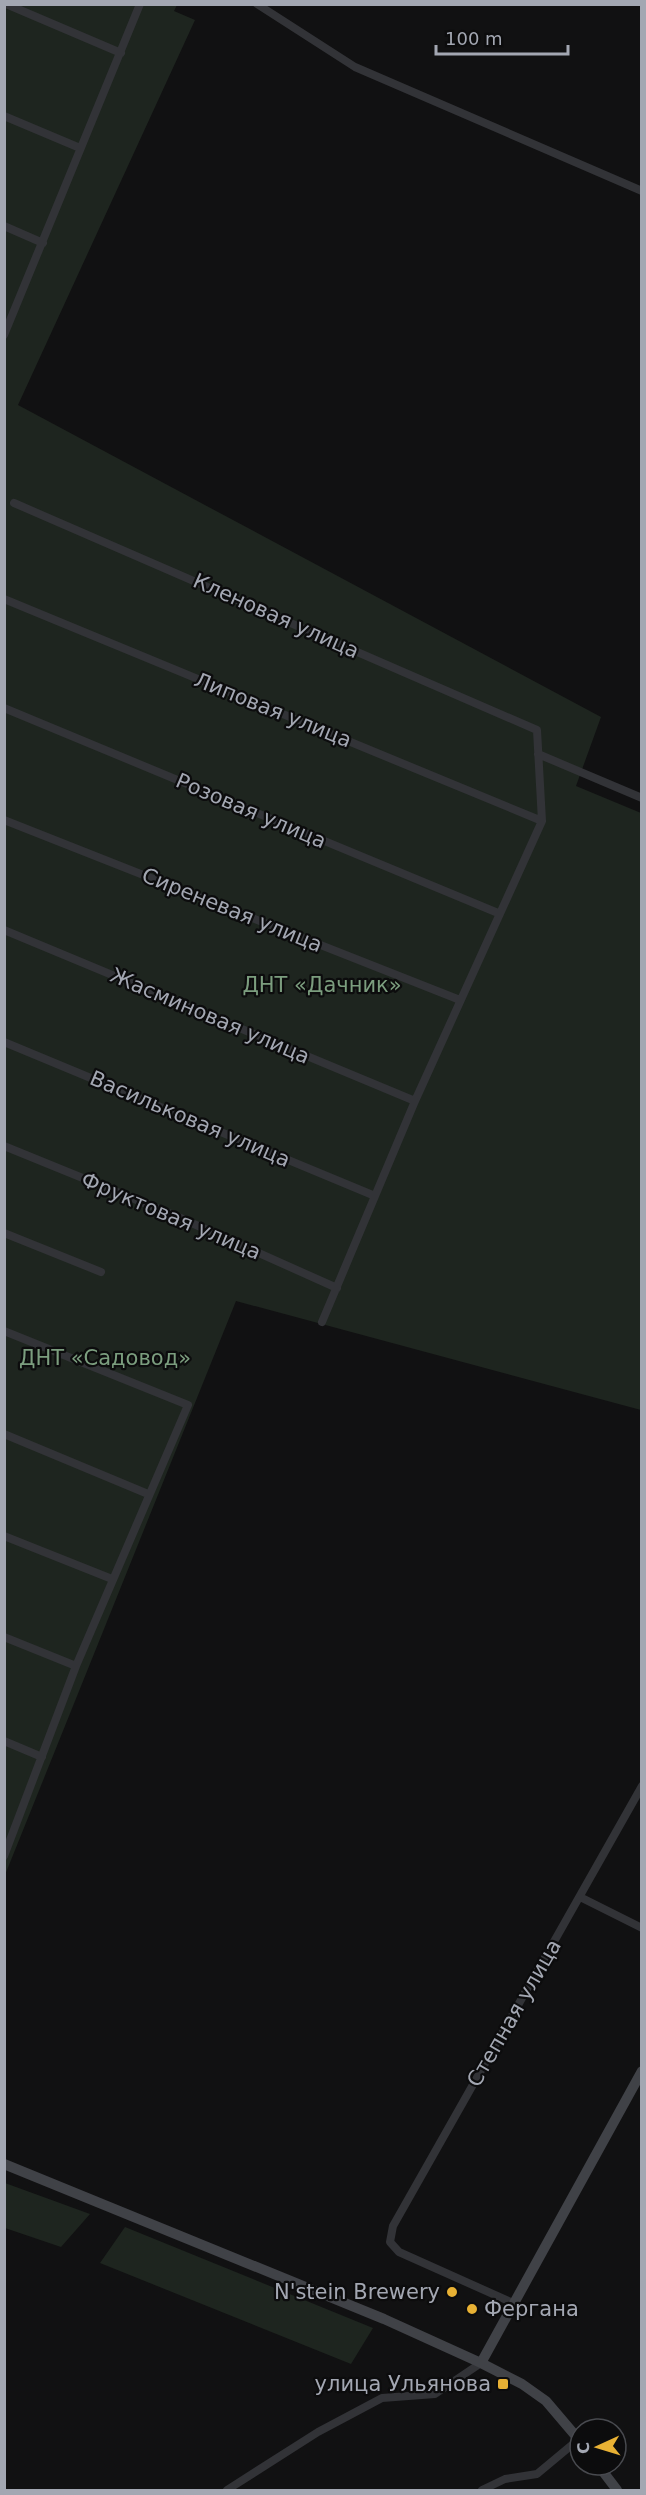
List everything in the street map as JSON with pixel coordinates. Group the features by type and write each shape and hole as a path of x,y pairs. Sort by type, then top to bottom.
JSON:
{"main road":[{"path":"481,2363 642,2071"},
{"path":"4,2164 384,2319 481,2363 522,2384 546,2401 568,2427"},
{"path":"607,2477 617,2490"}],"street":[{"path":"6,4 121,53"},
{"path":"4,335 140,4"},
{"path":"257,4 355,67 642,191"},
{"path":"4,116 80,148"},
{"path":"4,226 43,243"},
{"name":"Кленовая улица","path":"14,503 537,730 538,754"},
{"name":"Липовая улица","path":"4,599 542,821"},
{"name":"Розовая улица","path":"4,708 498,913"},
{"path":"322,1322 415,1101 498,913 542,821 538,754 642,798"},
{"name":"Сиреневая улица","path":"4,820 460,1000"},
{"name":"Жасминовая улица","path":"4,930 415,1101"},
{"name":"Васильковая улица","path":"4,1042 375,1196"},
{"name":"Фруктовая улица","path":"4,1146 176,1216 337,1288"},
{"path":"4,1233 101,1272"},
{"path":"4,1331 188,1405 76,1666 7,1842 4,1856"},
{"path":"4,1434 148,1494"},
{"path":"4,1536 112,1579"},
{"path":"4,1637 76,1666"},
{"path":"4,1741 42,1756"},
{"name":"Степная улица","path":"513,2303 399,2252 390,2242 393,2226 640,1792"},
{"path":"580,1897 642,1928"},
{"path":"226,2490 318,2432 382,2398 435,2394 481,2363"},
{"path":"482,2490 506,2478 537,2474 568,2449"}],"green space":[{"name":"ДНТ «Дачник»","path":"5,5 177,5 174,11 195,20 18,405 601,717 576,786 641,813 641,1410 236,1301 5,1875"},
{"path":"4,2183 90,2214 61,2247 5,2228"},
{"path":"125,2227 373,2328 351,2364 100,2263"}],"place":[{"name":"N'stein Brewery","path":"452,2292"},
{"name":"Фергана","path":"472,2309"},
{"name":"улица Ульянова","path":"503,2384"}],"park label":[{"name":"ДНТ «Садовод»","path":"105,1358"}]}
